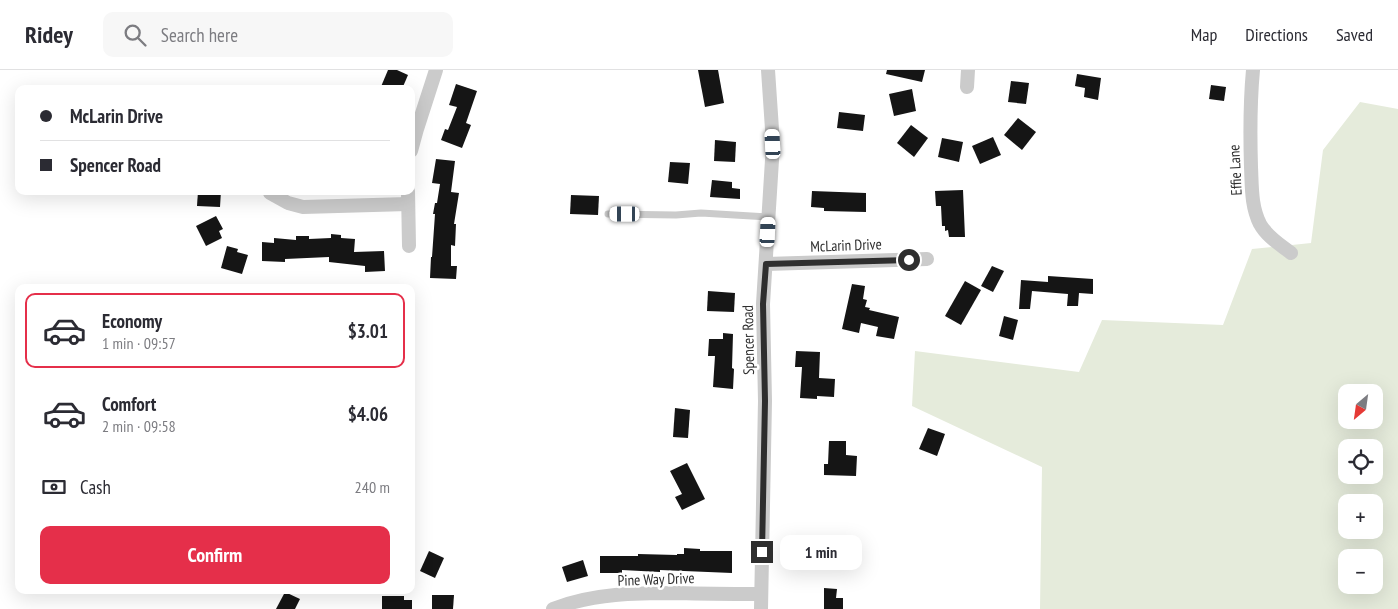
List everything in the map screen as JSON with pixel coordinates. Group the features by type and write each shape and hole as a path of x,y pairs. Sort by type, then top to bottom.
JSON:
{"street":[{"path":"415,136 436,70"},
{"name":"Spencer Road","path":"761,609 765,401 763,304 773,144 768,70"},
{"path":"967,87 968,70"},
{"name":"Effie Lane","path":"1252,70 1250,142 1253,199 1261,226 1291,253"},
{"path":"274,195 288,203 303,207 408,198 409,246"},
{"name":"McLarin Drive","path":"766,264 927,259"},
{"name":"Pine Way Drive","path":"553,609 586,599 640,593 761,594"}],"lane":[{"path":"608,214 676,215 701,213 768,216"}],"green space":[{"path":"1360,102 1398,109 1398,609 1040,609 1042,467 912,406 915,351 1079,372 1102,320 1223,325 1252,249 1311,243 1323,150"}],"building":[{"path":"388,70 397,70 408,75 404,85 382,85"},
{"path":"698,70 718,70 724,103 705,107"},
{"path":"887,70 925,70 922,82 886,74"},
{"path":"1077,74 1101,78 1098,100 1084,97 1085,88 1075,86"},
{"path":"1011,81 1029,83 1026,104 1008,102"},
{"path":"456,84 477,91 466,123 471,125 462,148 441,140 445,129 448,130 457,107 449,105"},
{"path":"1211,85 1226,87 1224,101 1209,99"},
{"path":"912,89 916,111 894,116 889,94"},
{"path":"839,112 865,115 863,131 837,128"},
{"path":"1018,118 1036,132 1022,150 1004,135"},
{"path":"911,125 928,138 914,157 897,143"},
{"path":"993,137 1001,155 980,164 972,146"},
{"path":"942,138 963,142 959,162 938,157"},
{"path":"715,140 736,142 735,162 714,161"},
{"path":"436,159 455,161 451,192 459,193 454,224 456,224 455,246 451,245 451,266 457,266 456,279 430,278 435,214 433,214 440,184 432,183"},
{"path":"670,162 690,163 688,184 668,182"},
{"path":"712,180 732,182 732,188 740,189 740,199 710,197"},
{"path":"963,190 965,237 949,237 948,230 945,231 945,226 942,226 941,206 936,206 935,191"},
{"path":"812,191 866,193 866,212 824,211 824,208 811,207"},
{"path":"198,195 221,195 220,207 197,206"},
{"path":"571,195 599,196 598,215 570,214"},
{"path":"216,216 223,229 219,231 222,238 206,246 196,226"},
{"path":"331,234 341,235 341,238 355,239 354,252 384,251 385,271 365,272 365,266 329,262 329,257 285,259 285,262 262,261 262,242 274,243 274,238 296,240 296,236 309,236 309,239 331,238"},
{"path":"227,246 238,249 237,252 248,255 242,274 221,268"},
{"path":"992,266 1004,271 993,292 981,286"},
{"path":"1048,276 1093,279 1093,294 1079,293 1078,306 1067,306 1068,294 1032,291 1030,309 1019,309 1021,280 1048,282"},
{"path":"965,281 981,290 961,325 945,316"},
{"path":"852,284 865,286 863,299 867,300 865,307 870,308 869,310 899,317 894,339 876,336 878,327 861,323 859,333 842,329"},
{"path":"708,291 735,293 734,312 707,311"},
{"path":"1004,316 1018,320 1013,340 999,336"},
{"path":"723,333 733,334 733,389 713,387 715,356 708,356 709,339 723,339"},
{"path":"796,351 820,352 819,378 835,379 834,397 800,398 802,367 795,367"},
{"path":"675,408 690,410 688,438 673,437"},
{"path":"928,428 945,434 937,456 919,449"},
{"path":"829,441 846,441 846,455 857,456 856,476 824,475 824,464 828,464"},
{"path":"687,463 705,499 682,510 675,497 682,494 670,471"},
{"path":"859,546 860,564 819,566 818,548"},
{"path":"684,548 700,549 700,551 732,551 732,573 622,570 622,573 600,573 600,556 638,556 638,554 677,555 684,554"},
{"path":"429,551 444,558 435,578 420,571"},
{"path":"583,560 588,576 567,582 562,567"},
{"path":"824,588 837,589 836,598 843,598 843,609 824,609"},
{"path":"284,594 289,594 300,599 295,609 276,609"},
{"path":"432,595 454,595 453,609 432,609"},
{"path":"382,596 404,596 404,600 412,600 412,609 382,609"}],"route":[{"path":"762,552 765,401 763,304 766,264 909,260"}]}
